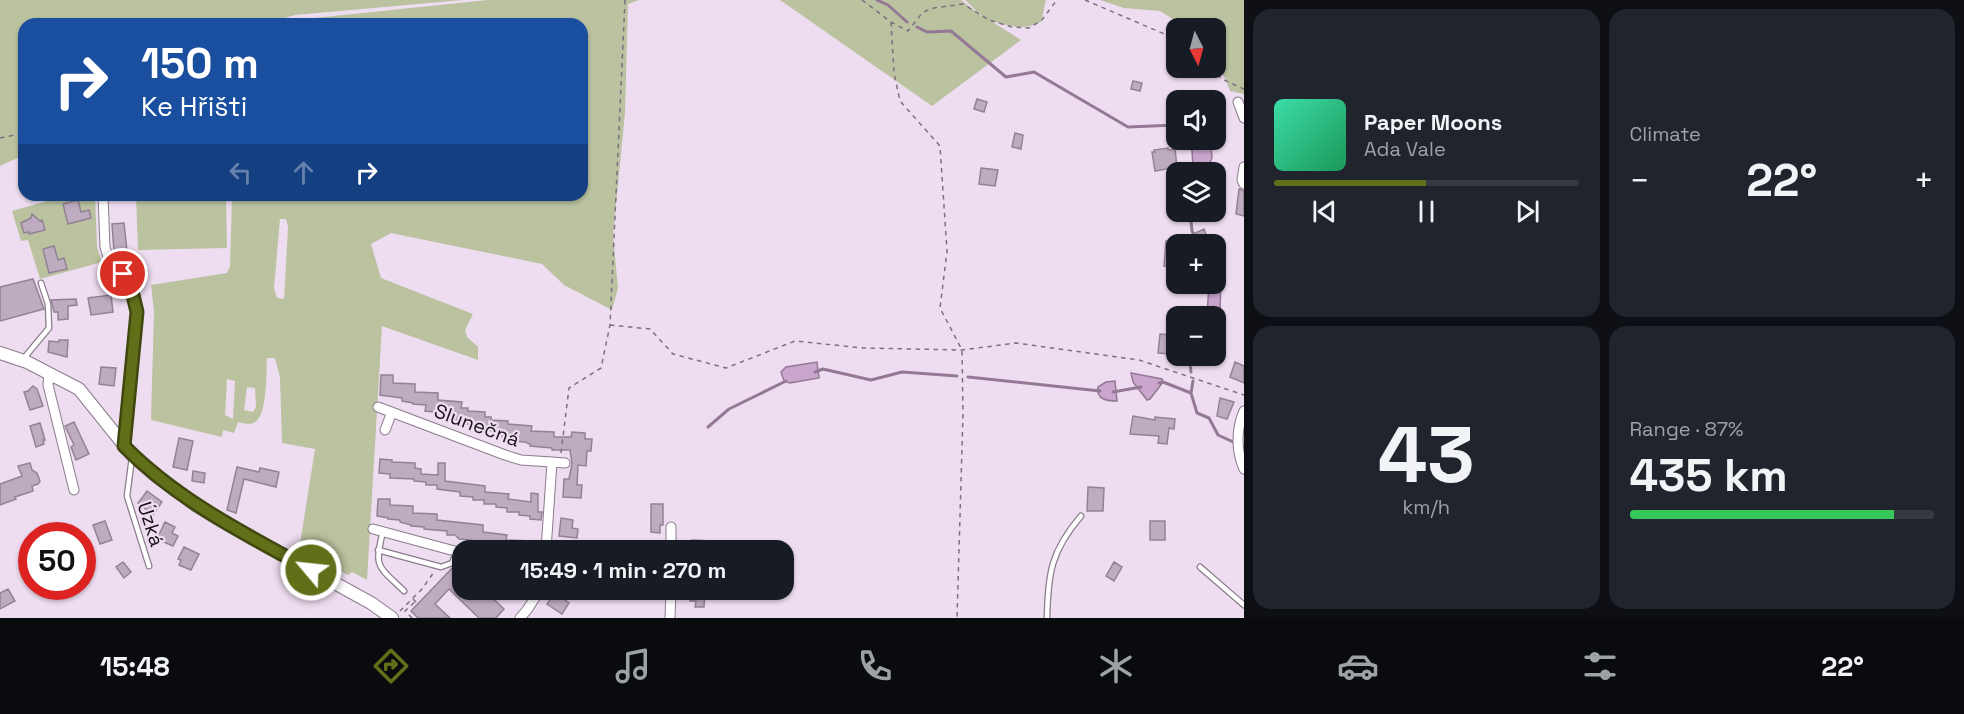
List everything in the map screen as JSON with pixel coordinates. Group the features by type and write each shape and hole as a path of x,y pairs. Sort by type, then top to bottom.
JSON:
{"main road":[{"path":"0,353 22,360 79,389 128,450 154,476 198,506 371,603 397,614"}],"street":[{"path":"1238,102 1244,118"},
{"path":"1244,167 1242,180 1244,184"},
{"path":"103,201 105,247 108,257 123,274 132,291 137,312 128,450"},
{"path":"49,373 48,385 74,490"},
{"name":"Slunečná","path":"378,407 513,458 565,462"},
{"path":"1244,411 1238,444 1239,456 1244,469"},
{"path":"385,430 392,412"},
{"path":"547,540 552,462"},
{"path":"671,527 671,540"},
{"path":"378,530 452,550"},
{"path":"520,618 534,600"},
{"path":"670,618 671,600"}],"lane":[{"path":"22,360 49,328 48,304 41,283"},
{"name":"Úzká","path":"128,450 127,496 149,566"},
{"path":"1047,618 1048,583 1055,554 1068,531 1081,516"},
{"path":"378,530 379,567 404,591"},
{"path":"378,550 437,566 449,566 452,562"},
{"path":"1200,567 1244,606"}],"path":[{"path":"552,462 562,452 569,388 601,368 610,325 625,0"},
{"path":"862,0 891,22 908,31 923,12 963,4 989,20 1012,27 1029,28 1041,21 1057,0"},
{"path":"1085,0 1166,35"},
{"path":"891,22 894,73 900,101 940,146 947,251 940,308 962,350 963,414 957,618"},
{"path":"1221,78 1244,89"},
{"path":"0,138 18,134"},
{"path":"610,325 650,328 673,354 726,368 795,341 863,348 962,350 1016,343 1139,360 1244,395"},
{"path":"397,614 422,589 437,566"},
{"path":"412,598 418,604"},
{"path":"412,618 405,611 416,601"}],"green space":[{"path":"0,0 463,0 295,15 285,18 18,18 18,158 0,166"},
{"path":"488,0 639,0 628,4 625,113 613,235 618,288 612,310 564,285 542,264 391,233 371,244 381,278 473,314 465,330 467,337 478,347 478,360 382,326 367,580 352,572 348,575 315,558 310,547 300,544 315,449 282,443 280,378 275,358 267,358 264,404 258,420 250,424 238,422 234,433 223,430 222,437 151,420 154,311 151,285 227,273 230,266 232,201 588,201 588,18 315,18","holes":["280,219 286,219 288,227 284,299 277,298 274,288","227,379 235,381 233,419 225,415","247,387 255,388 256,407 253,412 244,410"]},
{"path":"780,0 961,0 984,18 965,0 1046,0 1041,22 1034,25 1016,27 991,21 1021,40 932,106"},
{"path":"1100,0 1244,0 1244,94 1230,91 1225,78 1226,18 1171,18 1160,11 1124,8"},
{"path":"47,201 95,201 97,247 102,262 40,279 28,240 21,241 12,211"},
{"path":"136,201 226,201 227,248 138,250"}],"shaded area":[{"path":"1192,150 1211,150 1210,162 1193,162"},
{"path":"1208,294 1221,294 1220,306 1208,306"},
{"path":"817,362 819,378 790,383 784,381 781,372 786,367"},
{"path":"1131,373 1162,379 1163,382 1147,400 1133,382"},
{"path":"1115,381 1117,401 1100,397 1098,387 1106,382"}],"building":[{"path":"1133,81 1142,83 1140,91 1131,89"},
{"path":"977,99 987,102 984,112 974,109"},
{"path":"1015,133 1023,135 1021,149 1012,147"},
{"path":"1154,150 1175,150 1176,162 1166,162 1166,169 1155,171 1152,152 1155,152"},
{"path":"981,168 998,170 995,186 979,184"},
{"path":"1239,189 1244,191 1244,216 1236,214"},
{"path":"78,201 81,212 89,210 91,218 68,224 63,204"},
{"path":"32,214 40,221 42,220 45,230 24,233 21,223 31,218"},
{"path":"124,223 127,251 114,252 112,224"},
{"path":"1204,229 1206,234 1193,234"},
{"path":"1166,241 1166,266 1164,266"},
{"path":"54,246 58,260 64,258 67,269 49,273 43,249"},
{"path":"33,279 44,309 0,321 0,287"},
{"path":"111,295 113,312 91,315 88,298"},
{"path":"76,299 77,305 68,306 68,319 58,320 58,312 54,312 51,300"},
{"path":"1160,334 1166,334 1166,354 1158,353"},
{"path":"59,340 68,340 67,357 48,352 49,341 59,342"},
{"path":"1235,362 1244,366 1244,383 1230,377"},
{"path":"101,367 116,368 114,386 99,384"},
{"path":"381,375 393,375 393,383 415,384 415,392 438,393 438,400 462,402 461,408 468,408 468,411 485,412 485,417 491,417 491,420 532,426 531,431 554,432 554,437 571,437 572,432 585,433 585,439 592,439 591,451 587,451 586,466 578,465 577,485 582,485 581,498 563,497 564,479 569,479 572,464 570,450 530,446 525,442 495,435 496,431 483,430 467,422 449,418 449,416 444,416 444,413 425,411 426,405 380,395"},
{"path":"33,386 37,389 43,406 30,410 24,392"},
{"path":"1220,398 1234,402 1227,419 1217,416"},
{"path":"1133,416 1155,420 1155,417 1175,419 1174,429 1169,428 1167,444 1158,443 1159,436 1130,434"},
{"path":"74,422 89,454 76,460 71,447 74,445 65,426"},
{"path":"40,423 45,440 43,440 44,444 36,447 30,426"},
{"path":"179,438 193,441 187,470 173,467"},
{"path":"380,459 415,463 415,468 421,469 421,474 438,475 438,463 445,463 445,481 485,486 485,492 509,494 508,499 531,502 531,493 538,494 538,512 542,512 541,520 519,515 519,512 507,512 507,508 496,507 496,504 484,504 484,500 473,500 473,497 460,496 460,492 437,489 437,485 426,485 426,482 414,481 414,479 390,478 390,474 379,473"},
{"path":"30,463 40,481 32,486 33,491 0,505 0,484 22,476 18,466"},
{"path":"237,467 259,472 260,468 279,472 276,487 244,479 236,513 227,510"},
{"path":"193,471 205,473 204,483 192,481"},
{"path":"1088,487 1104,488 1103,511 1087,511"},
{"path":"147,491 162,502 153,515 138,503"},
{"path":"378,499 390,499 390,505 413,506 413,513 437,514 437,520 483,525 483,532 507,535 506,540 459,539 455,535 447,535 447,531 424,529 424,527 400,522 400,520 377,516"},
{"path":"651,504 663,504 663,525 660,525 660,533 651,532"},
{"path":"561,518 573,520 572,528 578,529 577,538 559,536"},
{"path":"105,521 112,540 100,544 96,524"},
{"path":"1150,521 1165,521 1165,540 1150,540"},
{"path":"165,522 175,527 172,533 178,536 173,546 157,539"},
{"path":"184,547 199,554 191,570 179,565 181,560 178,559"},
{"path":"123,562 131,572 124,578 116,567"},
{"path":"1114,562 1122,567 1114,581 1106,576"},
{"path":"452,568 452,592 449,589 435,604 450,618 418,618 411,611"},
{"path":"8,589 15,601 0,609 0,593"},
{"path":"460,600 495,600 504,609 496,618 479,618"},
{"path":"550,600 565,600 569,603 562,614 547,604"},
{"path":"704,600 704,607 695,607 696,601 690,601"}],"waterway":[{"path":"877,0 888,5 907,22"},
{"path":"917,27 927,32 951,31 1006,77 1034,72 1128,127 1166,125"},
{"path":"1191,222 1194,234"},
{"path":"1190,366 1191,372"},
{"path":"815,372 823,369 871,380 902,372 957,376"},
{"path":"968,377 1100,391"},
{"path":"708,427 729,409 786,381"},
{"path":"1193,381 1191,393 1197,413 1209,418 1218,435 1244,447"},
{"path":"1159,383 1163,382 1191,393"},
{"path":"1113,392 1141,387"}],"route":[{"path":"123,274 132,291 137,312 134,367 124,446 154,476 198,506 311,570"}]}
